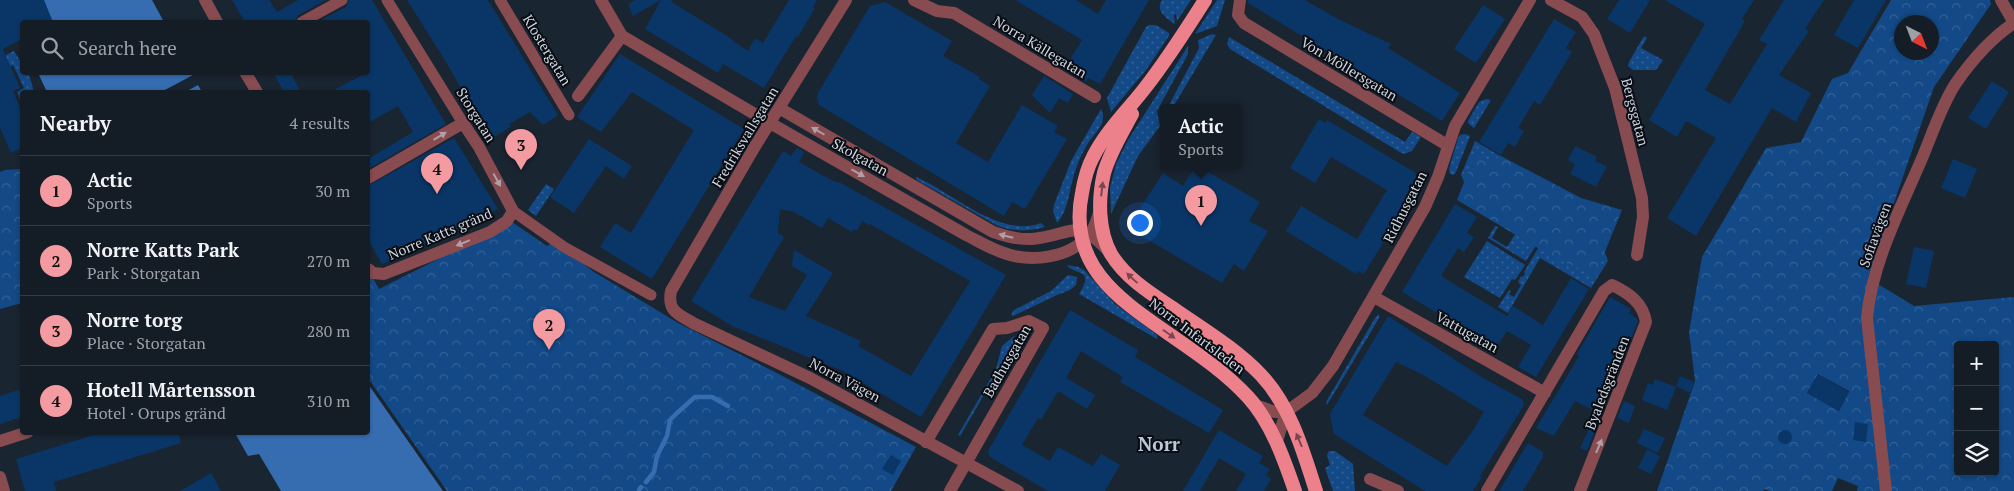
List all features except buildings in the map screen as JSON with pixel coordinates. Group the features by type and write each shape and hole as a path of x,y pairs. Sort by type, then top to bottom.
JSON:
{"highway":[{"path":"1084,235 1080,202 1087,172 1093,157 1104,139 1146,87 1205,0"},
{"path":"1111,254 1104,236 1100,210 1101,189 1105,171 1113,151 1146,87"},
{"name":"Norra Infartsleden","path":"1084,235 1094,268 1111,290 1128,306 1228,377 1255,405 1277,441 1295,491"},
{"name":"Norra Infartsleden","path":"1111,254 1123,269 1145,289 1218,339 1245,360 1271,387 1286,412 1305,455 1316,491"}],"street":[{"path":"205,0 216,20"},
{"path":"306,20 342,0"},
{"name":"Storgatan","path":"387,0 479,147 513,211 564,247 651,295"},
{"name":"Klostergatan","path":"500,0 567,118 578,96"},
{"path":"578,96 622,36 601,0"},
{"name":"Fredriksvallsgatan","path":"671,291 770,122 846,0"},
{"name":"Norra Källegatan","path":"914,0 937,11 954,13 1095,97"},
{"name":"Von Möllersgatan","path":"1240,0 1238,15 1244,23 1447,145"},
{"name":"Ridhusgatan","path":"1286,412 1298,405 1319,385 1343,351 1425,207 1438,177 1447,145 1456,124 1530,0"},
{"name":"Bergsgatan","path":"1552,0 1582,18 1594,34 1614,88 1642,198 1643,217 1637,255"},
{"path":"2002,0 2014,23"},
{"name":"Sofiavägen","path":"1886,491 1867,318 1868,302 1883,249 1955,85 1978,54 2000,32 2014,23"},
{"name":"Skolgatan","path":"622,36 966,235 1004,253 1015,257 1045,257 1070,250 1084,235 1069,230 1031,239 1018,239 993,232 779,108"},
{"path":"247,75 256,90"},
{"path":"370,177 463,123"},
{"path":"1100,210 1084,235 1111,254"},
{"name":"Norre Katts gränd","path":"370,271 384,274 490,232 506,221 513,211"},
{"name":"Byaledsgränden","path":"1544,393 1604,291 1612,285 1624,291 1640,305 1646,322 1580,491"},
{"name":"Norra Vägen","path":"671,291 669,300 672,309 677,314 810,378 926,442 968,462 1018,491"},
{"name":"Vattugatan","path":"1374,297 1544,393"},
{"name":"Badhusgatan","path":"926,442 993,330 1007,328 1028,321 1043,328 950,491"},
{"path":"1487,491 1544,393"},
{"path":"1255,405 1275,412 1286,412 1277,441"},
{"path":"0,441 20,435"},
{"path":"0,477 4,491"},
{"path":"1370,479 1398,491"}],"green space":[{"path":"1162,0 1191,0 1177,21 1176,14 1174,15 1175,24 1165,17 1161,11 1160,4"},
{"path":"1217,0 1225,0 1217,26 1195,34"},
{"path":"1891,0 1990,0 1991,4 1934,87 1868,278 1914,306 2014,297 2014,491 1857,491 1858,486 1838,478 1832,491 1769,491 1765,489 1763,491 1657,491 1695,381 1689,332 1702,257 1766,148 1801,142 1832,79 1848,73","holes":["1818,374 1849,391 1839,411 1807,393"]},
{"path":"1156,25 1169,33 1169,36 1146,70 1111,112 1107,98 1146,27"},
{"path":"1212,34 1216,35 1175,104 1170,104 1199,48 1198,40"},
{"path":"1644,36 1647,38 1641,48 1663,60 1656,70 1633,70 1628,66"},
{"path":"1229,37 1405,142 1412,132 1421,137 1412,151 1404,154 1398,151 1230,49 1227,44"},
{"path":"1188,46 1188,54 1157,111 1160,126 1138,156 1111,214 1110,188 1116,164 1128,140"},
{"path":"14,51 20,61 20,75 29,75 33,90 20,90 24,88 13,65 0,71 0,58"},
{"path":"1486,99 1491,100 1474,128 1468,121 1479,102"},
{"path":"1101,109 1102,122 1081,157 1064,212 1057,223 1053,211 1054,205 1071,161"},
{"path":"1460,135 1470,136 1456,172 1454,175 1450,174 1449,169 1458,138"},
{"path":"1475,141 1529,173 1475,188 1464,182 1461,175"},
{"path":"1475,155 1489,162 1501,156 1581,198 1622,210 1595,276 1546,253 1457,200"},
{"path":"20,169 20,304 0,309 0,172"},
{"path":"916,177 977,212 993,219 1009,225 1025,226 1041,223 1045,227 1021,230 998,226 917,180"},
{"path":"546,184 554,189 536,216 528,210"},
{"path":"512,222 547,246 551,243 568,252 594,272 678,323 916,447 891,491 447,491 370,381 370,273 379,289"},
{"path":"1495,226 1498,227 1492,238 1507,247 1517,231 1537,244 1526,261 1488,238"},
{"path":"1487,241 1525,265 1515,280 1512,279 1500,298 1464,277"},
{"path":"1540,245 1605,253 1608,261 1591,288 1540,258 1508,313 1498,307 1509,290 1511,291 1509,294 1514,297 1521,285 1518,282 1521,276 1523,277"},
{"path":"1067,265 1084,270 1115,304 1157,335 1157,339 1079,294 1084,285 1085,276"},
{"path":"1068,275 1077,277 1076,285 1070,290 1013,316 1011,315 1014,310 1051,291"},
{"path":"1379,314 1379,318 1327,405 1326,402"},
{"path":"1014,336 1016,340 960,436 958,435 996,369 1002,346"},
{"path":"1329,451 1335,451 1353,464 1355,491 1333,491 1325,468 1330,465 1327,455"}],"shaded area":[{"path":"7,0 152,0 163,20 20,20 20,31"},
{"path":"39,75 192,75 201,90 46,90"},
{"path":"370,387 443,491 281,491 259,454 248,456 236,435 370,435"}],"pier":[{"path":"193,75 196,75 200,84 189,90 165,90"}],"waterway":[{"path":"646,482 654,472 657,456 667,436 670,420 677,413 695,397 712,397 728,406"}],"place":[{"name":"Norre torg","path":"521,170"},
{"name":"Hotell Mårtensson","path":"437,194"},
{"name":"Actic","path":"1201,226"},
{"name":"Norre Katts Park","path":"549,350"}],"district":[{"name":"Norr","path":"1159,444"}]}
